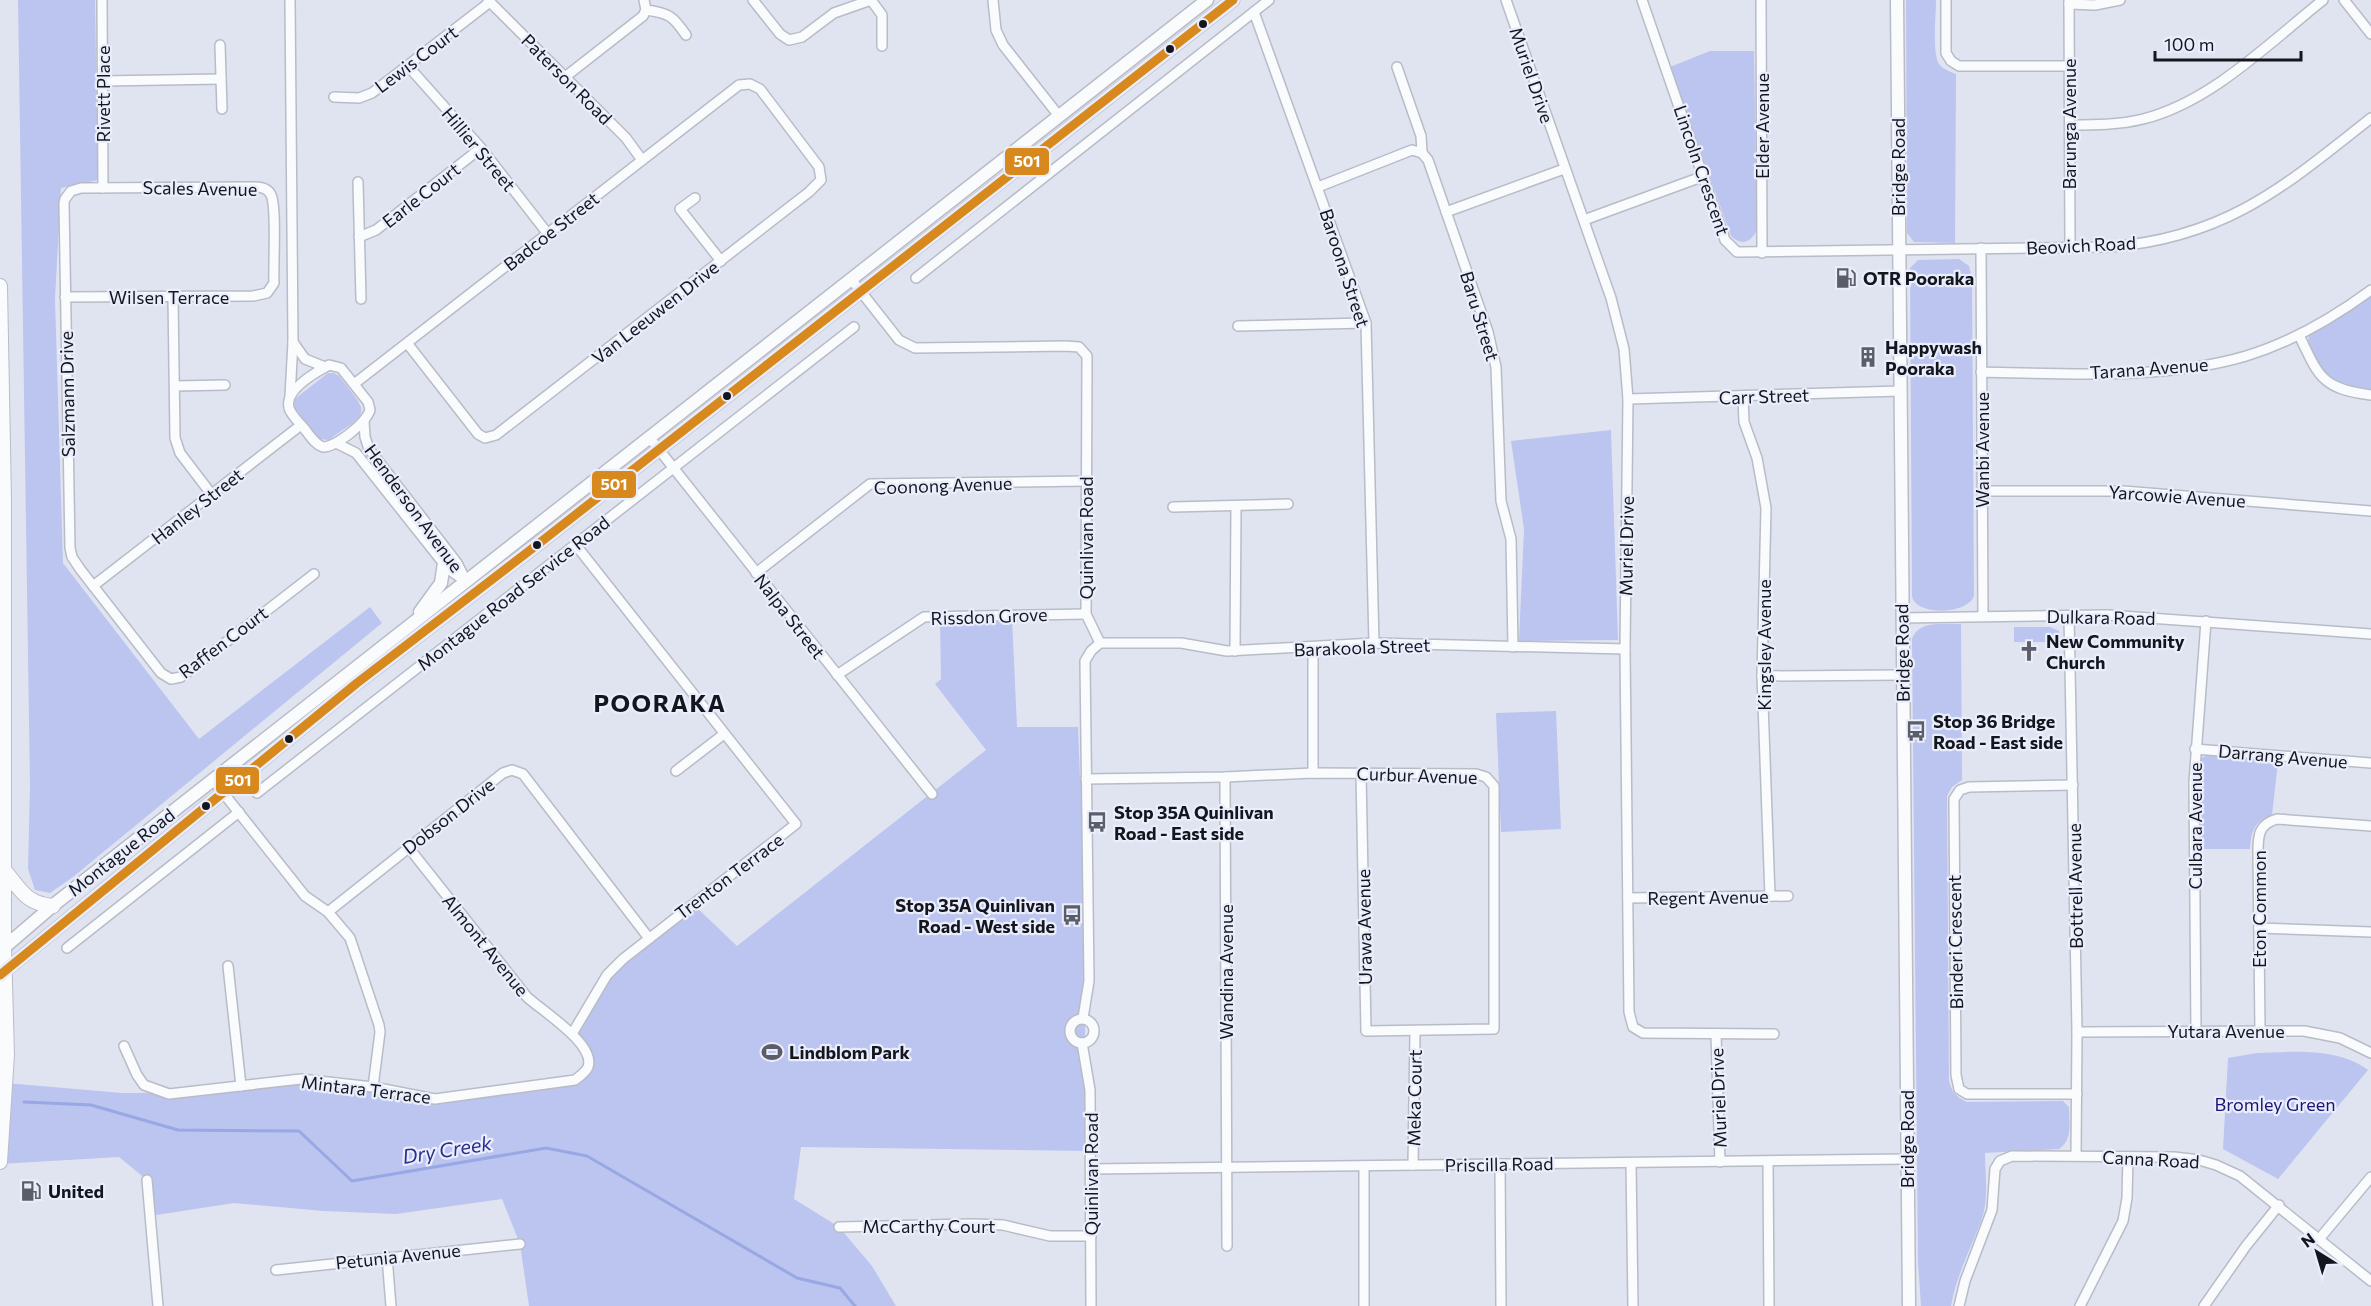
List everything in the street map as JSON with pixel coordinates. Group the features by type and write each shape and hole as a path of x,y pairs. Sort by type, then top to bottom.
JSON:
{"highway":[{"path":"0,286 4,500 2,973 7,1054 0,1162"},
{"path":"4,870 28,899 36,904 53,906"}],"main road":[{"name":"Montague Road","path":"2,950 53,906 1207,0"},
{"name":"Montague Road","path":"2,973 357,683 1233,0"},
{"name":"Bridge Road","path":"1897,0 1909,1306"},
{"path":"1059,116 1069,129"},
{"path":"410,625 441,584 444,563"},
{"path":"466,581 475,593"}],"street":[{"name":"Rivett Place","path":"102,0 104,188"},
{"path":"565,77 637,23 646,10 644,0"},
{"path":"753,0 780,34 789,40 802,37 834,13 871,0 882,15 882,46"},
{"path":"993,0 996,30 1003,45 1059,116"},
{"path":"916,278 1269,0"},
{"name":"Muriel Drive","path":"1506,0 1611,298 1624,349 1628,399 1625,649 1629,1012 1633,1027 1643,1033 1774,1034"},
{"name":"Lincoln Crescent","path":"1642,0 1725,240 1737,252 1898,250"},
{"name":"Elder Avenue","path":"1761,0 1762,253"},
{"path":"1946,0 1947,53 1954,64 2069,66"},
{"path":"2069,2 2095,5 2120,0"},
{"path":"2070,125 2112,124 2142,119 2191,100 2224,79 2323,0"},
{"path":"2344,0 2371,34"},
{"path":"289,1 293,342 288,406 320,446 327,447 336,443 369,415 370,406 338,366 325,367 290,396"},
{"name":"Lewis Court","path":"334,97 365,97 377,90 489,1"},
{"name":"Paterson Road","path":"489,1 626,138 642,160"},
{"name":"Barunga Avenue","path":"2069,2 2070,248"},
{"path":"646,10 670,15 686,36"},
{"name":"Baroona Street","path":"1254,12 1366,323 1374,643"},
{"path":"220,45 222,109"},
{"name":"Hillier Street","path":"408,66 481,148 548,234"},
{"name":"Baru Street","path":"1397,67 1421,136 1422,153 1428,160 1488,332 1496,367 1501,501 1511,539 1513,647"},
{"path":"103,81 221,79"},
{"name":"Badcoe Street","path":"354,384 739,86 750,84"},
{"name":"Van Leeuwen Drive","path":"407,343 478,434 485,438 492,436 721,261 821,180 819,167 760,89 750,84"},
{"name":"Beovich Road","path":"1898,250 2118,246 2169,237 2232,216 2286,184 2371,118"},
{"name":"Earle Court","path":"359,237 376,230 481,148"},
{"path":"1318,187 1412,150 1422,153"},
{"path":"1446,212 1564,169"},
{"path":"1584,220 1704,176"},
{"name":"Earle Court","path":"358,182 361,299"},
{"name":"Scales Avenue","path":"67,195 76,188 255,187 266,189 272,196 273,206 274,283 270,290"},
{"name":"Salzmann Drive","path":"67,195 64,203 70,548 74,561 93,586"},
{"path":"695,198 680,209 721,261"},
{"name":"Wanbi Avenue","path":"1981,248 1983,616"},
{"name":"Quinlivan Road","path":"851,279 899,340 915,348 1079,347 1087,356 1086,614 1100,643"},
{"name":"Wilsen Terrace","path":"65,297 257,296 270,290"},
{"name":"Tarana Avenue","path":"1981,372 2139,372 2188,368 2248,355 2299,335 2371,290"},
{"path":"173,297 175,438 180,453 212,495"},
{"path":"1238,326 1366,323"},
{"name":"Montague Road Service Road","path":"257,793 854,327"},
{"path":"2299,335 2313,363 2327,382 2347,392 2371,395"},
{"path":"293,342 305,359 325,367"},
{"path":"174,386 225,385"},
{"name":"Carr Street","path":"1628,399 1901,391"},
{"name":"Kingsley Avenue","path":"1743,397 1744,422 1757,458 1766,508 1762,676 1770,896"},
{"name":"Henderson Avenue","path":"364,421 364,437 369,449 457,562 466,581"},
{"name":"Hanley Street","path":"93,586 302,425"},
{"name":"Nalpa Street","path":"649,437 932,794"},
{"name":"Henderson Avenue","path":"336,443 360,457 448,569 466,581"},
{"name":"Coonong Avenue","path":"756,573 870,484 1087,481"},
{"name":"Yarcowie Avenue","path":"1983,491 2139,491 2371,511"},
{"path":"1173,507 1288,504"},
{"path":"1235,651 1236,507"},
{"name":"Trenton Terrace","path":"572,1034 607,975 648,938 796,824 575,544"},
{"name":"Raffen Court","path":"93,586 161,673 166,677 176,679 314,574"},
{"name":"Rissdon Grove","path":"837,675 924,617 1086,614"},
{"name":"Dulkara Road","path":"1902,618 2108,615 2371,634"},
{"name":"Bottrell Avenue","path":"2069,616 2077,1032 2076,1156"},
{"name":"Culbara Avenue","path":"2196,1031 2194,782 2206,621"},
{"path":"1083,1018 1089,981 1085,661 1100,643"},
{"name":"Barakoola Street","path":"1100,643 1180,643 1235,651 1374,643 1625,649"},
{"path":"1312,648 1313,773"},
{"path":"1762,676 1902,675"},
{"path":"676,771 724,734"},
{"name":"Darrang Avenue","path":"2195,749 2371,763"},
{"name":"Dobson Drive","path":"328,912 503,773 512,770 523,774 648,938"},
{"name":"Curbur Avenue","path":"1086,779 1313,773 1476,774 1486,777 1494,786 1494,1029 1415,1032"},
{"name":"Urawa Avenue","path":"1361,773 1366,1031 1415,1032"},
{"name":"Wandina Avenue","path":"1225,777 1227,1246"},
{"path":"213,780 305,896 328,912 350,938 379,1025 373,1087"},
{"name":"Binderi Crescent","path":"2073,785 1969,787 1960,790 1954,799 1956,1075 1958,1085 1967,1094 2077,1094"},
{"path":"67,948 239,812"},
{"name":"Eton Common","path":"2260,1031 2258,838 2260,830 2277,819 2371,826"},
{"name":"Almont Avenue","path":"409,848 527,997 572,1034"},
{"name":"Regent Avenue","path":"1628,898 1788,896"},
{"path":"2259,928 2371,932"},
{"path":"228,966 241,1086"},
{"path":"1083,1018 1091,1022 1094,1033 1089,1041 1082,1043 1073,1039 1070,1029 1074,1022 1083,1018"},
{"name":"Meka Court","path":"1413,1165 1415,1032"},
{"name":"Yutara Avenue","path":"2077,1032 2321,1033 2350,1041 2371,1053"},
{"name":"Mintara Terrace","path":"124,1046 144,1085 169,1094 301,1079 373,1087 435,1099 575,1080 588,1069 589,1060 585,1049 572,1034"},
{"name":"Muriel Drive","path":"1716,1034 1720,1162"},
{"name":"Quinlivan Road","path":"1082,1043 1090,1090 1091,1306"},
{"name":"Canna Road","path":"1959,1306 1967,1274 1992,1210 1994,1175 2000,1161 2012,1156 2188,1158 2216,1165 2240,1176 2279,1205 2371,1281"},
{"path":"2080,1306 2123,1221 2127,1198 2128,1157"},
{"name":"Priscilla Road","path":"1091,1169 1907,1159"},
{"path":"1768,1161 1769,1306"},
{"path":"1631,1163 1633,1306"},
{"path":"1500,1164 1502,1306"},
{"path":"1364,1166 1364,1306"},
{"path":"2320,1238 2371,1177"},
{"path":"147,1180 158,1306"},
{"path":"2204,1306 2246,1246 2279,1205"},
{"name":"McCarthy Court","path":"839,1227 1003,1225 1050,1236 1091,1236"},
{"name":"Petunia Avenue","path":"276,1270 520,1244"},
{"path":"387,1257 391,1306"}],"green space":[{"path":"18,0 95,0 98,180 61,188 55,299 63,563 199,739 370,607 382,623 73,877 50,893 35,890 28,869 30,786"},
{"path":"1906,0 1936,0 1937,58 1942,67 1956,74 1955,243 1914,242 1907,233"},
{"path":"1710,51 1754,51 1757,230 1752,238 1745,242 1731,236 1670,67"},
{"path":"1959,259 1969,266 1972,278 1974,596 1962,607 1942,611 1922,607 1915,603 1912,596 1910,268 1918,260"},
{"path":"2371,295 2371,392 2342,387 2329,379 2312,356 2308,340 2310,334"},
{"path":"328,373 339,376 361,406 359,417 329,440 319,439 295,408 294,403 296,398"},
{"path":"1611,430 1618,640 1519,641 1524,529 1511,441"},
{"path":"1012,618 1017,727 1078,727 1080,779 1086,779 1085,1043 1090,1151 801,1147 794,1199 839,1227 872,1266 896,1306 529,1306 520,1244 502,1199 396,1214 323,1211 234,1203 150,1216 147,1180 119,1157 0,1164 6,1083 122,1093 174,1093 301,1079 435,1099 581,1076 585,1049 572,1034 623,959 693,904 737,946 986,750 935,684 941,679 940,620"},
{"path":"1961,624 1962,780 1952,787 1947,796 1949,1081 1955,1094 1967,1102 2063,1101 2069,1107 2069,1130 2066,1140 2059,1149 1985,1153 1984,1210 1951,1306 1921,1306 1918,1262 1912,639 1920,628 1926,626"},
{"path":"2014,627 2050,627 2059,631 2062,642 2014,642"},
{"path":"1556,711 1561,829 1501,832 1496,713"},
{"path":"2207,755 2278,762 2272,815 2257,824 2251,837 2250,849 2197,849 2197,767 2200,759"},
{"name":"Bromley Green","path":"2257,1053 2329,1054 2356,1063 2368,1070 2278,1179 2223,1149 2228,1058"}],"waterway":[{"name":"Dry Creek","path":"24,1102 91,1105 178,1130 299,1131 352,1181 546,1148 587,1156 797,1278 840,1288 855,1306"}],"transit line":[{"name":"501","path":"0,975 357,683 1233,0"}],"place":[{"name":"OTR Pooraka","path":"1846,278"},
{"name":"Happywash Pooraka","path":"1868,357"},
{"name":"New Community Church","path":"2029,651"},
{"name":"Stop 36 Bridge Road - East side","path":"1916,731"},
{"name":"Stop 35A Quinlivan Road - East side","path":"1097,822"},
{"name":"Stop 35A Quinlivan Road - West side","path":"1072,915"},
{"name":"Lindblom Park","path":"772,1052"},
{"name":"United","path":"31,1191"}],"district":[{"name":"POORAKA","path":"660,702"}]}
